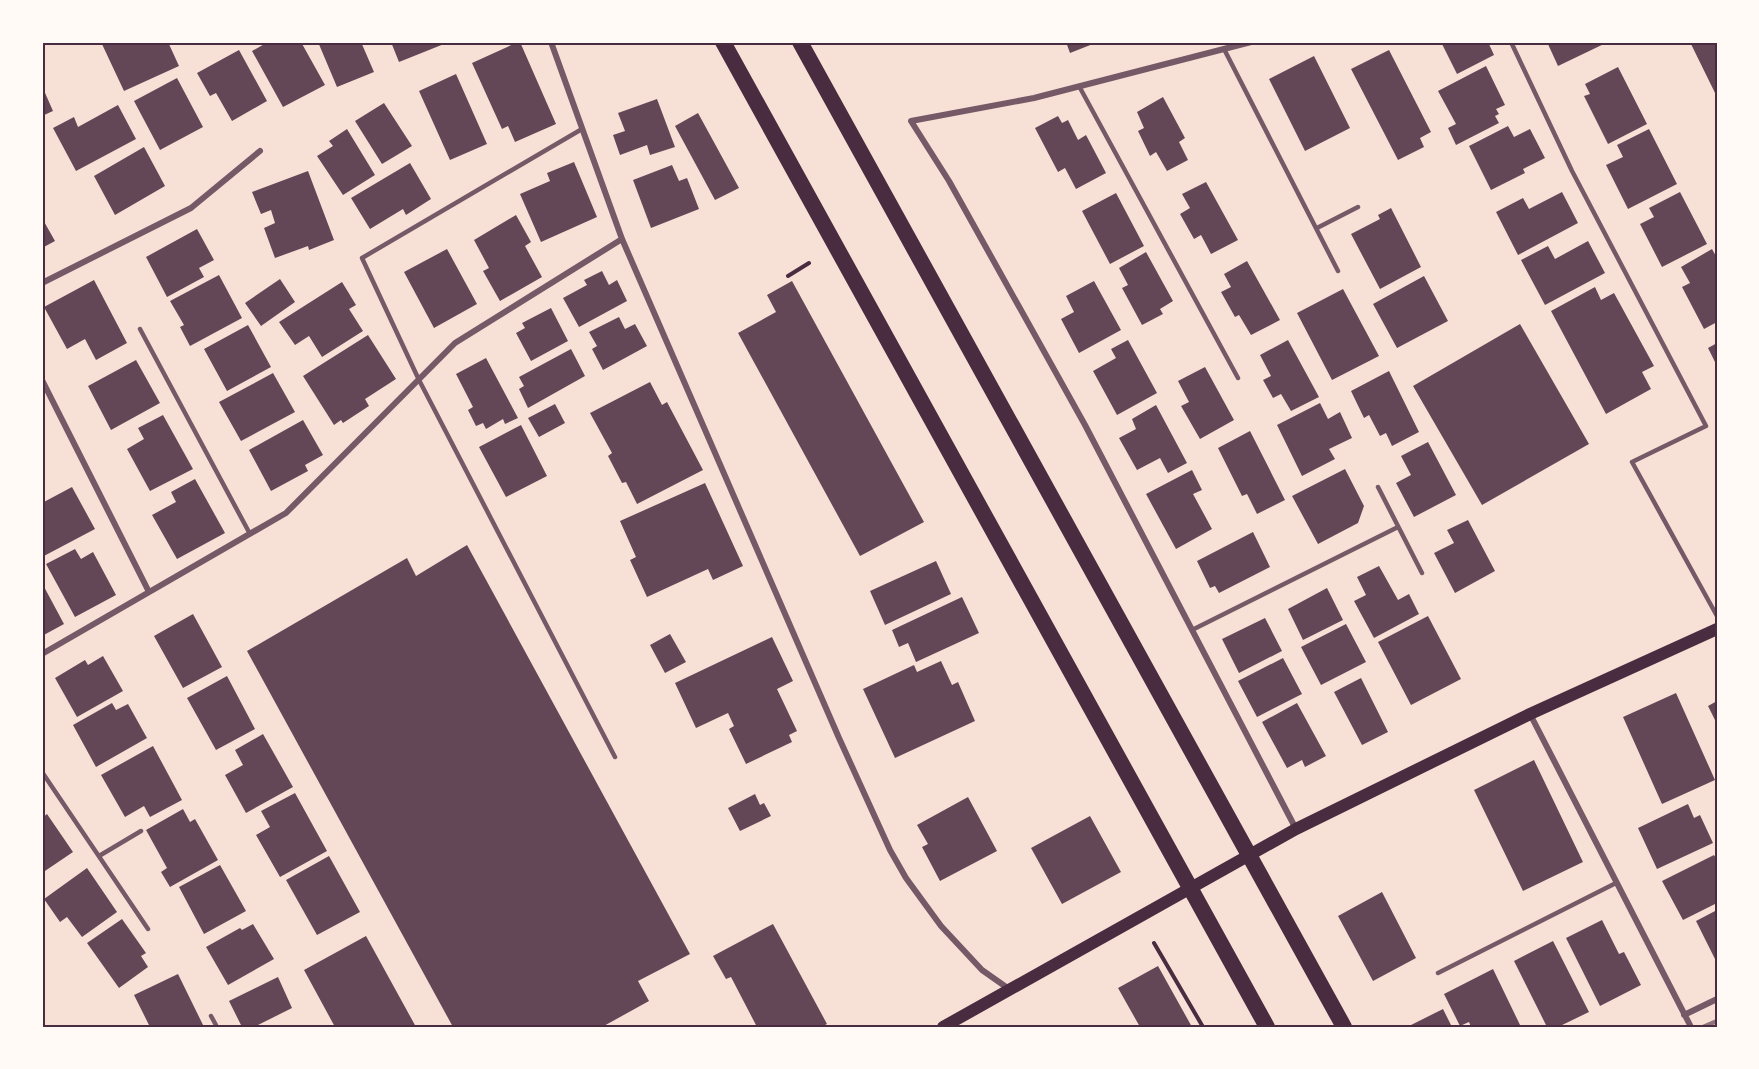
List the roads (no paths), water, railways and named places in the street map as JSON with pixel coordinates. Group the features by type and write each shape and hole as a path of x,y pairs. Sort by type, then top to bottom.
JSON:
{"highway":[{"path":"723,42 1267,1027"},
{"path":"800,42 1344,1027"}],"main road":[{"path":"943,1027 1296,829 1530,714 1717,629"}],"street":[{"path":"551,42 622,239 890,850 906,878 941,926 982,970 1011,990"},
{"path":"1251,42 1034,98 911,121 949,181 1062,385 1296,829"},
{"path":"42,282 191,208 260,151"},
{"path":"42,654 286,513 455,343 622,239"},
{"path":"42,380 149,592"},
{"path":"1530,714 1691,1027"},
{"path":"1684,1016 1717,999"}],"lane":[{"path":"1511,42 1572,171 1706,426 1632,462 1717,616"},
{"path":"1224,49 1338,271"},
{"path":"1079,86 1238,378"},
{"path":"582,129 362,258 419,380 615,757"},
{"path":"1317,228 1358,207"},
{"path":"140,329 250,534"},
{"path":"1378,487 1422,573"},
{"path":"1192,630 1398,527"},
{"path":"42,772 148,929"},
{"path":"99,856 141,831"},
{"path":"1438,973 1616,882"},
{"path":"211,1016 217,1027"}],"railway":[{"path":"1703,1027 1717,1021"}]}
